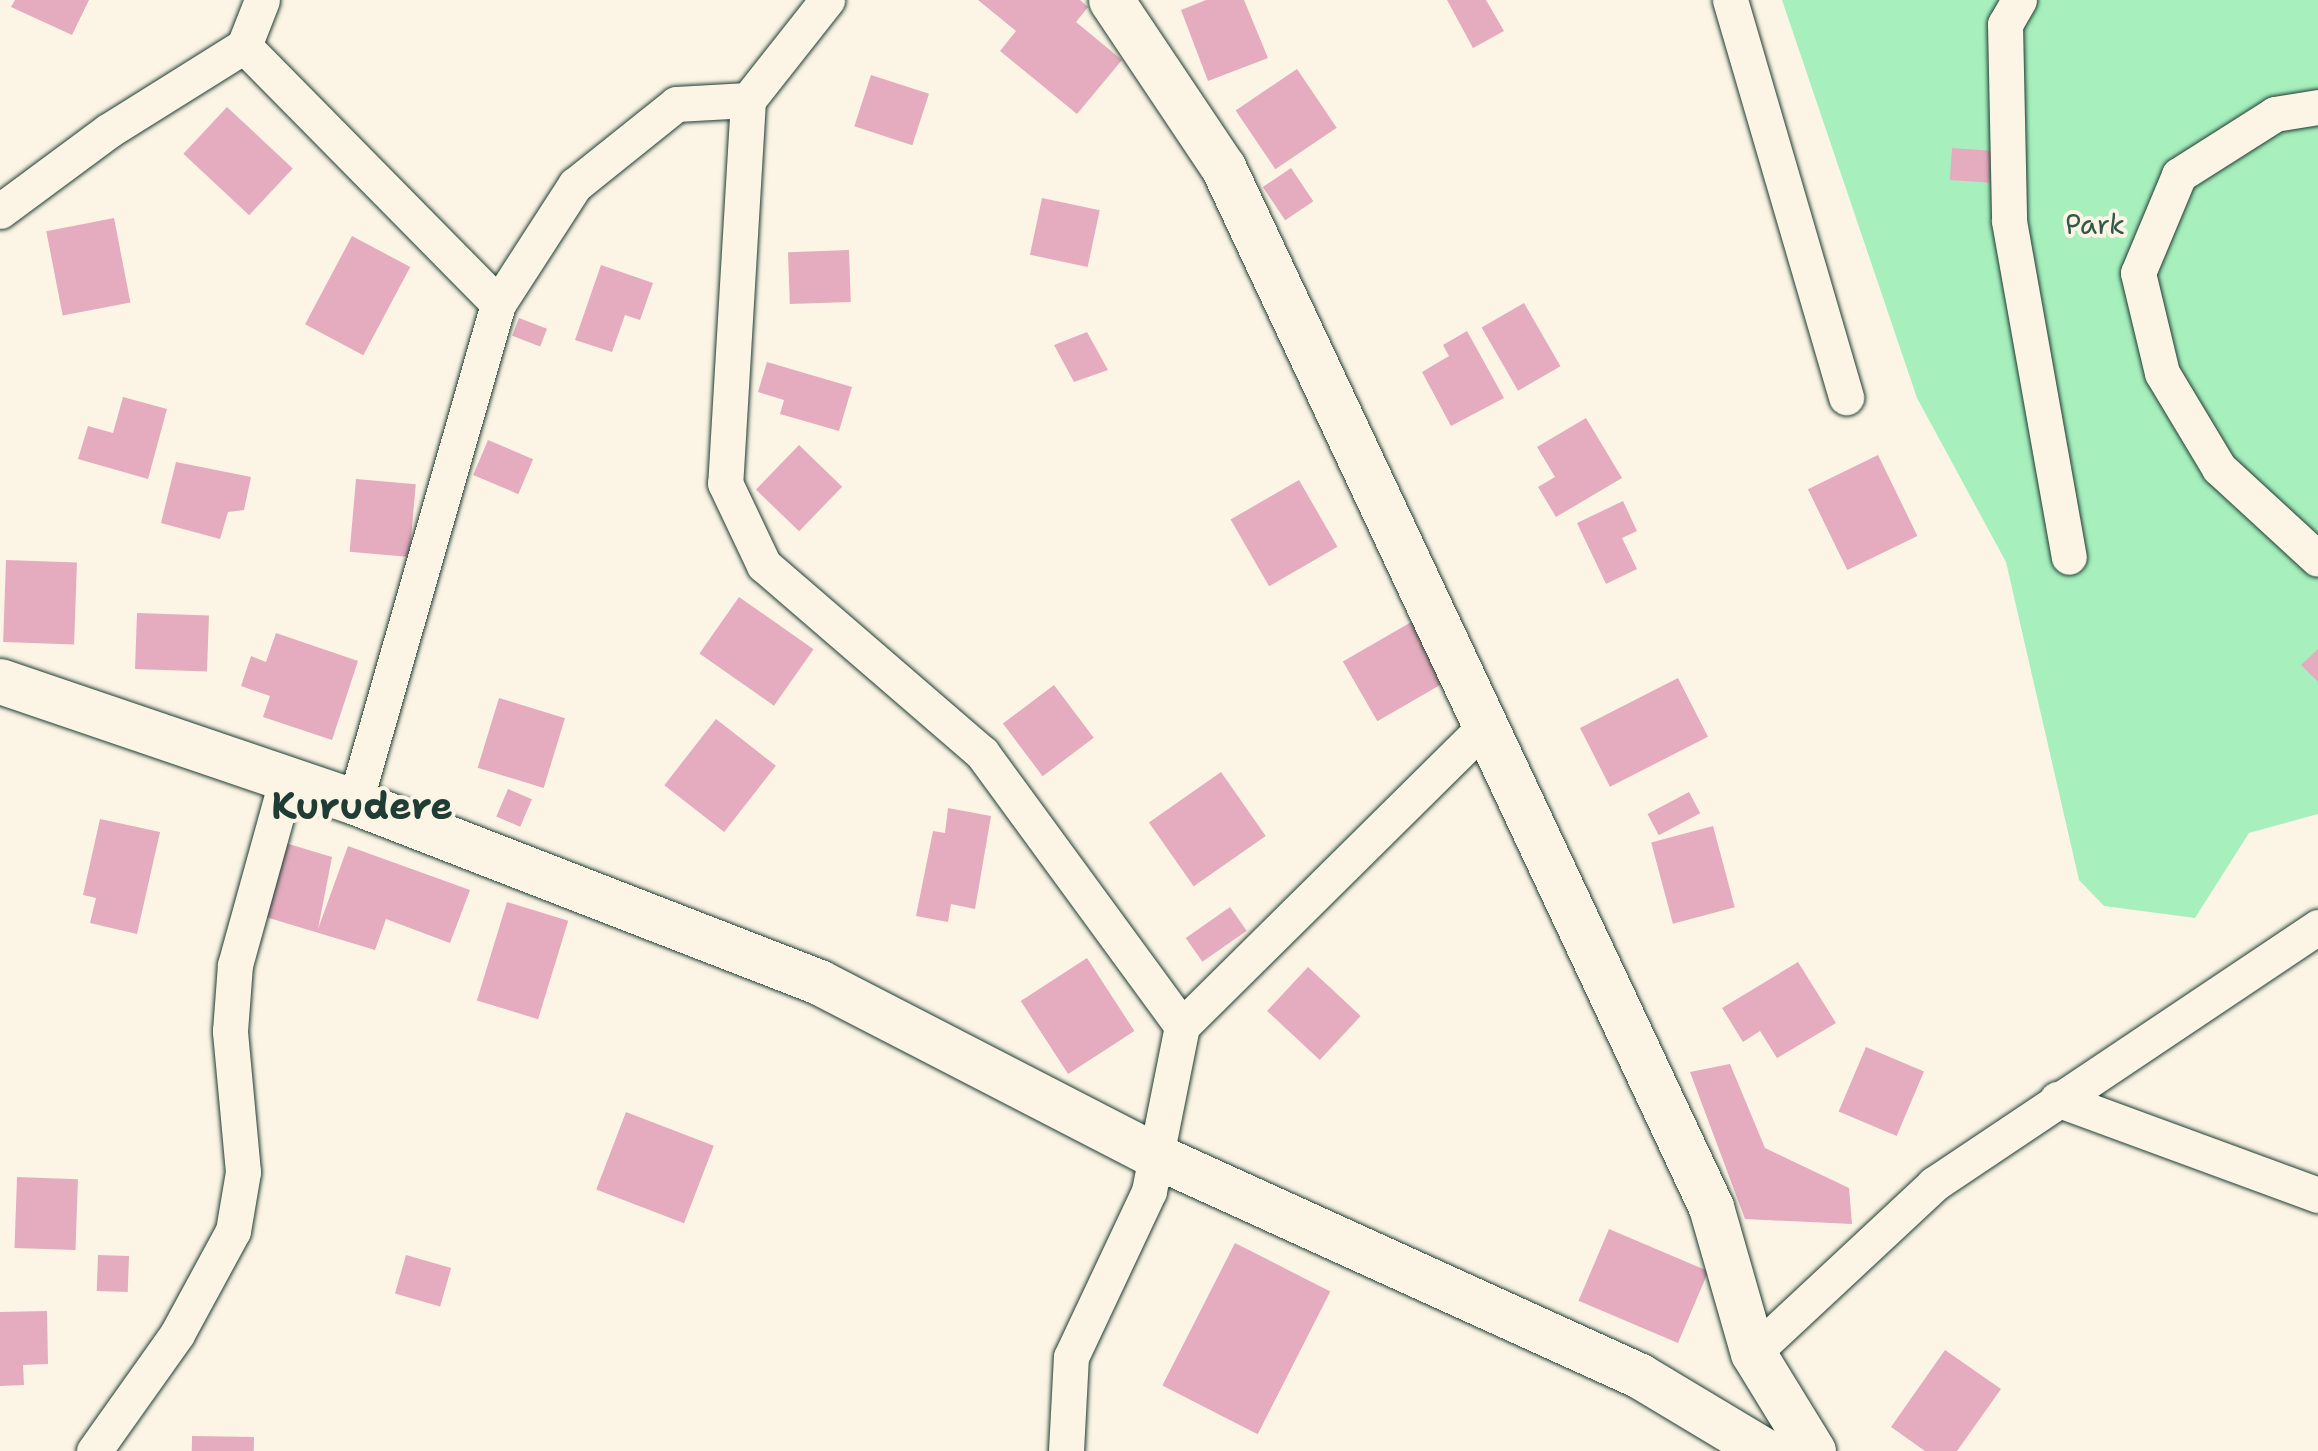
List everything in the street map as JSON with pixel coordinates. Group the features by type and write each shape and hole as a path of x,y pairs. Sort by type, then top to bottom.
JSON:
{"street":[{"path":"0,211 108,131 244,46 262,0"},
{"path":"827,0 748,100 724,483 764,565 982,753 1182,1026"},
{"path":"1112,0 1223,167 1711,1207 1753,1353 1813,1451"},
{"path":"1730,0 1846,397"},
{"path":"2019,0 2005,24 2009,221 2068,557"},
{"path":"244,46 498,304"},
{"path":"355,802 498,304 575,185 676,104 748,100"},
{"path":"2318,107 2276,114 2179,175 2138,274 2162,373 2218,468 2318,559"},
{"path":"0,680 355,802 819,982 1154,1155 1640,1376 1748,1445"},
{"path":"1066,1451 1071,1357 1149,1191 1182,1026 1486,726"},
{"path":"94,1451 177,1334 233,1231 243,1172 230,1031 235,965 250,888 287,778"},
{"path":"1753,1353 1934,1184 2318,927"},
{"path":"2056,1099 2318,1195"}],"green space":[{"name":"Park","path":"1782,0 2318,0 2318,814 2249,833 2195,918 2104,906 2079,880 2006,562 1917,398"}],"building":[{"path":"15,0 89,0 72,35 11,7"},
{"path":"978,0 1080,0 1088,7 1076,22 1122,60 1077,114 1000,51 1016,31"},
{"path":"1206,0 1244,0 1268,58 1208,81 1181,10"},
{"path":"1447,0 1486,0 1504,31 1473,48"},
{"path":"1297,69 1337,128 1275,169 1236,110"},
{"path":"871,75 929,94 912,145 854,126"},
{"path":"227,107 293,168 249,215 183,154"},
{"path":"1952,148 1992,151 1990,183 1950,180"},
{"path":"1291,168 1313,201 1285,220 1263,187"},
{"path":"1042,198 1100,210 1088,267 1030,255"},
{"path":"114,218 130,302 63,316 46,231"},
{"path":"352,236 410,267 363,355 305,324"},
{"path":"849,250 851,302 790,304 788,252"},
{"path":"601,265 653,283 640,320 625,315 612,352 575,340"},
{"path":"1524,303 1560,366 1518,391 1482,328"},
{"path":"519,318 547,329 540,346 512,336"},
{"path":"1467,331 1504,398 1451,426 1422,372 1449,356 1443,345"},
{"path":"1087,332 1108,370 1074,382 1054,345"},
{"path":"767,362 852,387 839,431 780,414 784,400 758,392"},
{"path":"123,397 167,409 148,479 78,459 88,426 113,433"},
{"path":"1586,418 1622,478 1556,517 1538,487 1555,477 1537,447"},
{"path":"488,440 533,459 518,494 473,475"},
{"path":"799,445 842,487 799,531 756,490"},
{"path":"1878,455 1917,536 1847,570 1808,489"},
{"path":"176,462 251,477 244,510 228,512 220,539 161,523"},
{"path":"356,479 416,484 409,557 350,552"},
{"path":"1299,480 1338,547 1269,586 1231,520"},
{"path":"1623,501 1637,531 1622,538 1637,569 1606,584 1577,523"},
{"path":"6,560 77,562 74,644 3,642"},
{"path":"739,597 814,649 774,706 699,654"},
{"path":"137,613 209,616 207,671 135,669"},
{"path":"1413,621 1448,681 1377,721 1343,662"},
{"path":"276,633 358,661 332,740 263,717 270,696 241,686 251,656 266,662"},
{"path":"2318,649 2318,682 2301,665"},
{"path":"1678,678 1708,737 1610,787 1580,728"},
{"path":"1054,685 1094,738 1043,776 1003,724"},
{"path":"499,698 565,718 544,788 478,768"},
{"path":"716,719 776,766 724,832 664,785"},
{"path":"1221,772 1266,836 1194,886 1149,822"},
{"path":"508,789 532,799 520,827 496,817"},
{"path":"1689,792 1700,813 1659,835 1648,814"},
{"path":"948,808 991,816 975,909 951,904 948,922 916,916 933,831 945,833"},
{"path":"100,819 160,832 137,934 90,923 96,898 83,895"},
{"path":"1713,826 1735,907 1673,924 1651,843"},
{"path":"282,842 332,857 318,929 348,846 470,890 450,943 386,919 375,950 259,915"},
{"path":"507,902 568,921 538,1019 477,1000"},
{"path":"1230,907 1247,931 1202,962 1186,938"},
{"path":"1087,958 1134,1031 1068,1074 1021,1001"},
{"path":"1798,962 1836,1023 1777,1058 1760,1031 1743,1042 1722,1008"},
{"path":"1308,967 1361,1016 1320,1060 1267,1011"},
{"path":"1866,1047 1924,1072 1897,1136 1839,1111"},
{"path":"1730,1064 1765,1148 1849,1188 1852,1224 1745,1219 1690,1072"},
{"path":"626,1112 714,1146 684,1223 596,1189"},
{"path":"17,1177 78,1179 75,1250 15,1248"},
{"path":"1609,1229 1708,1271 1678,1343 1579,1301"},
{"path":"1235,1243 1330,1292 1258,1434 1162,1386"},
{"path":"98,1255 129,1256 128,1292 97,1291"},
{"path":"406,1255 451,1268 440,1306 395,1293"},
{"path":"47,1311 48,1364 23,1365 24,1385 0,1386 0,1312"},
{"path":"1945,1350 2001,1389 1957,1451 1925,1451 1891,1427"},
{"path":"192,1436 254,1437 254,1451 192,1451"}],"district":[{"name":"Kurudere","path":"362,806"}]}
